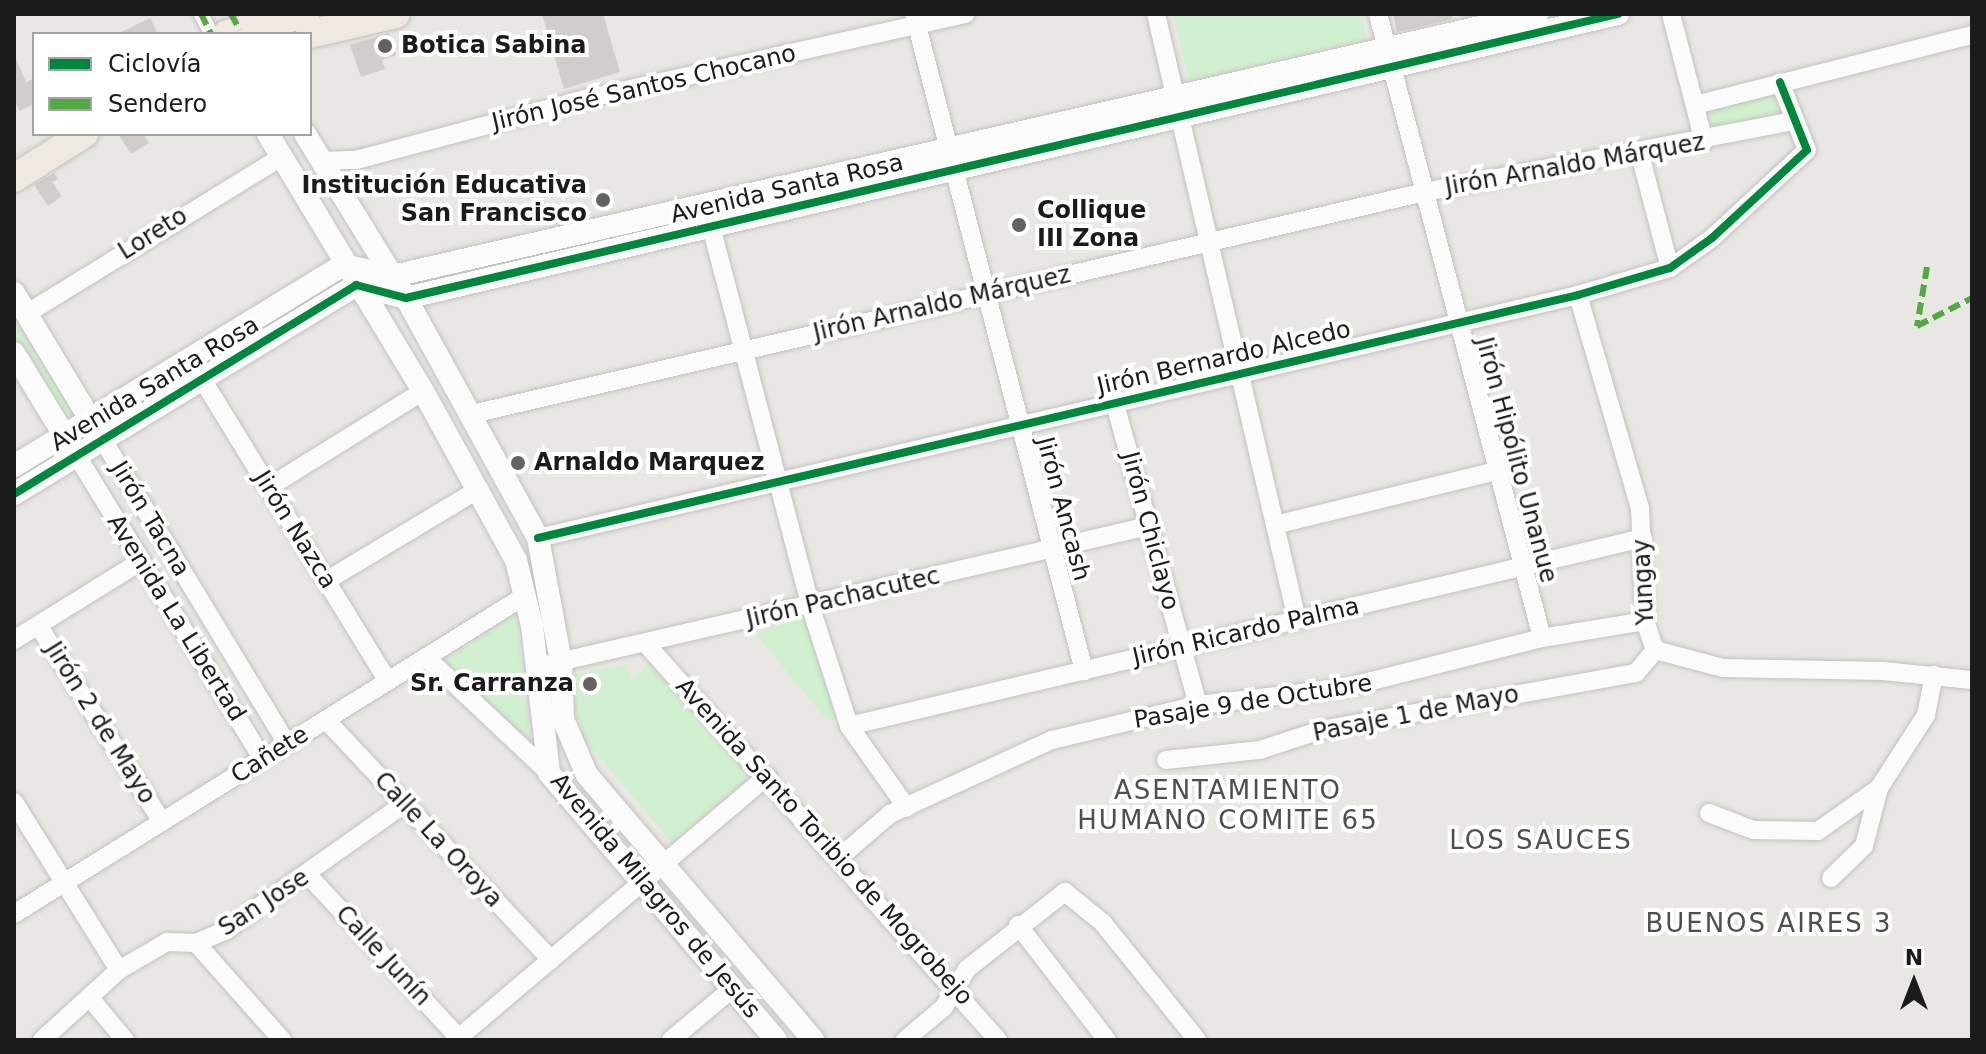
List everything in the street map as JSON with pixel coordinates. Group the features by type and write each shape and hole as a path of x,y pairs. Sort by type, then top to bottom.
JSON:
{"main road":[{"path":"235,28 305,14"},
{"path":"312,34 396,14"},
{"path":"14,156 47,136"},
{"path":"14,178 81,136"}],"street":[{"path":"201,14 210,32"},
{"name":"Jirón José Santos Chocano","path":"322,161 356,160 585,99 915,20 966,14"},
{"path":"1156,14 1297,620"},
{"name":"Jirón Hipólito Unanue","path":"1378,14 1542,638"},
{"name":"Avenida Santa Rosa","path":"1390,60 1537,14"},
{"name":"Avenida Santa Rosa","path":"14,466 343,265 393,276 949,148 1178,108 1390,60 1618,14"},
{"path":"1671,14 1704,142"},
{"name":"Jirón Ancash","path":"915,20 1084,671"},
{"path":"1695,105 1972,35"},
{"name":"Jirón Bernardo Alcedo","path":"538,538 1578,295 1670,268 1712,238 1807,150 1780,82"},
{"name":"Avenida Santa Rosa","path":"14,494 356,285 406,298 955,171 1178,108"},
{"name":"Jirón Arnaldo Márquez","path":"468,415 1425,192 1639,151 1704,142 1794,121"},
{"name":"Avenida Milagros de Jesús","path":"269,136 343,265 423,391 516,560 526,595 549,773 776,1040"},
{"name":"Avenida Milagros de Jesús","path":"306,136 406,298 538,538 561,662 563,719 574,751 587,775 813,1040"},
{"path":"1639,151 1670,268"},
{"name":"Loreto","path":"26,314 281,157"},
{"path":"705,205 810,605 849,726 907,808"},
{"name":"Jirón Tacna","path":"14,293 287,744"},
{"name":"Yungay","path":"1578,295 1640,508 1645,621 1655,650 1723,668 1934,675 1972,680"},
{"name":"Avenida La Libertad","path":"14,353 263,759"},
{"name":"Jirón Nazca","path":"202,379 388,681"},
{"path":"269,487 423,391"},
{"name":"Jirón Chiclayo","path":"1115,404 1198,705"},
{"path":"1275,525 1497,471"},
{"path":"326,581 479,489"},
{"name":"Jirón Pachacutec","path":"537,667 647,645 1149,526"},
{"name":"Jirón Ricardo Palma","path":"849,726 1643,538"},
{"path":"14,640 140,562"},
{"name":"Cañete","path":"14,914 526,595"},
{"name":"Pasaje 9 de Octubre","path":"840,857 890,814 1052,740 1198,705 1344,688 1542,638 1645,621"},
{"name":"Jirón 2 de Mayo","path":"38,625 162,822"},
{"name":"Avenida Santo Toribio de Mogrobejo","path":"647,645 956,987 998,1040"},
{"name":"Pasaje 1 de Mayo","path":"1166,760 1260,750 1321,730 1636,673 1655,650"},
{"path":"426,657 549,773"},
{"path":"1831,878 1864,846 1879,788 1926,715 1934,675"},
{"name":"Calle La Oroya","path":"326,720 551,960"},
{"path":"457,1039 767,776"},
{"path":"1709,813 1753,830 1818,831 1879,788"},
{"path":"14,802 119,970"},
{"name":"San Jose","path":"42,1040 119,970 167,942 196,943 226,930 308,875 404,804"},
{"name":"Calle Junín","path":"308,875 457,1039"},
{"path":"905,1040 944,1007 967,969 1055,895 1075,895 1151,977 1197,1040"},
{"path":"1018,925 1107,1040"},
{"path":"196,943 282,1040"},
{"path":"671,1040 733,988"},
{"path":"89,997 125,1040"}],"green space":[{"path":"1173,14 1361,14 1367,39 1189,80"},
{"path":"1773,93 1779,113 1716,132 1710,112"},
{"path":"14,314 78,414 64,423 14,344"},
{"path":"515,615 532,748 442,662"},
{"path":"805,618 840,720 827,720 755,633"},
{"path":"626,664 633,681 649,664 751,776 671,842 586,741 575,712 574,675"}],"building":[{"path":"542,14 603,14 620,72 564,89"},
{"path":"1393,14 1451,14 1452,19 1397,32"},
{"path":"150,18 157,32 121,32"},
{"path":"389,33 396,55 382,60 385,69 361,77 350,45"},
{"path":"14,54 26,82 32,80 32,105 19,111 14,98"},
{"path":"119,136 144,136 149,143 131,154"},
{"path":"54,173 58,179 52,182 62,196 48,206 34,185"}],"marked path":[{"path":"201,14 210,32"},
{"path":"231,14 240,30"},
{"path":"1927,267 1917,326 1972,298"}],"cycle path":[{"path":"14,494 356,285 406,298 1618,14"},
{"path":"538,538 1578,295 1670,268 1712,238 1807,150 1780,82"}],"place":[{"name":"Botica Sabina","path":"385,46"},
{"name":"Institución Educativa San Francisco","path":"603,200"},
{"name":"Collique III Zona","path":"1019,225"},
{"name":"Arnaldo Marquez","path":"518,463"},
{"name":"Sr. Carranza","path":"590,684"}],"district":[{"name":"ASENTAMIENTO HUMANO COMITE 65","path":"1228,806"},
{"name":"LOS SAUCES","path":"1541,841"},
{"name":"BUENOS AIRES 3","path":"1769,924"}]}
